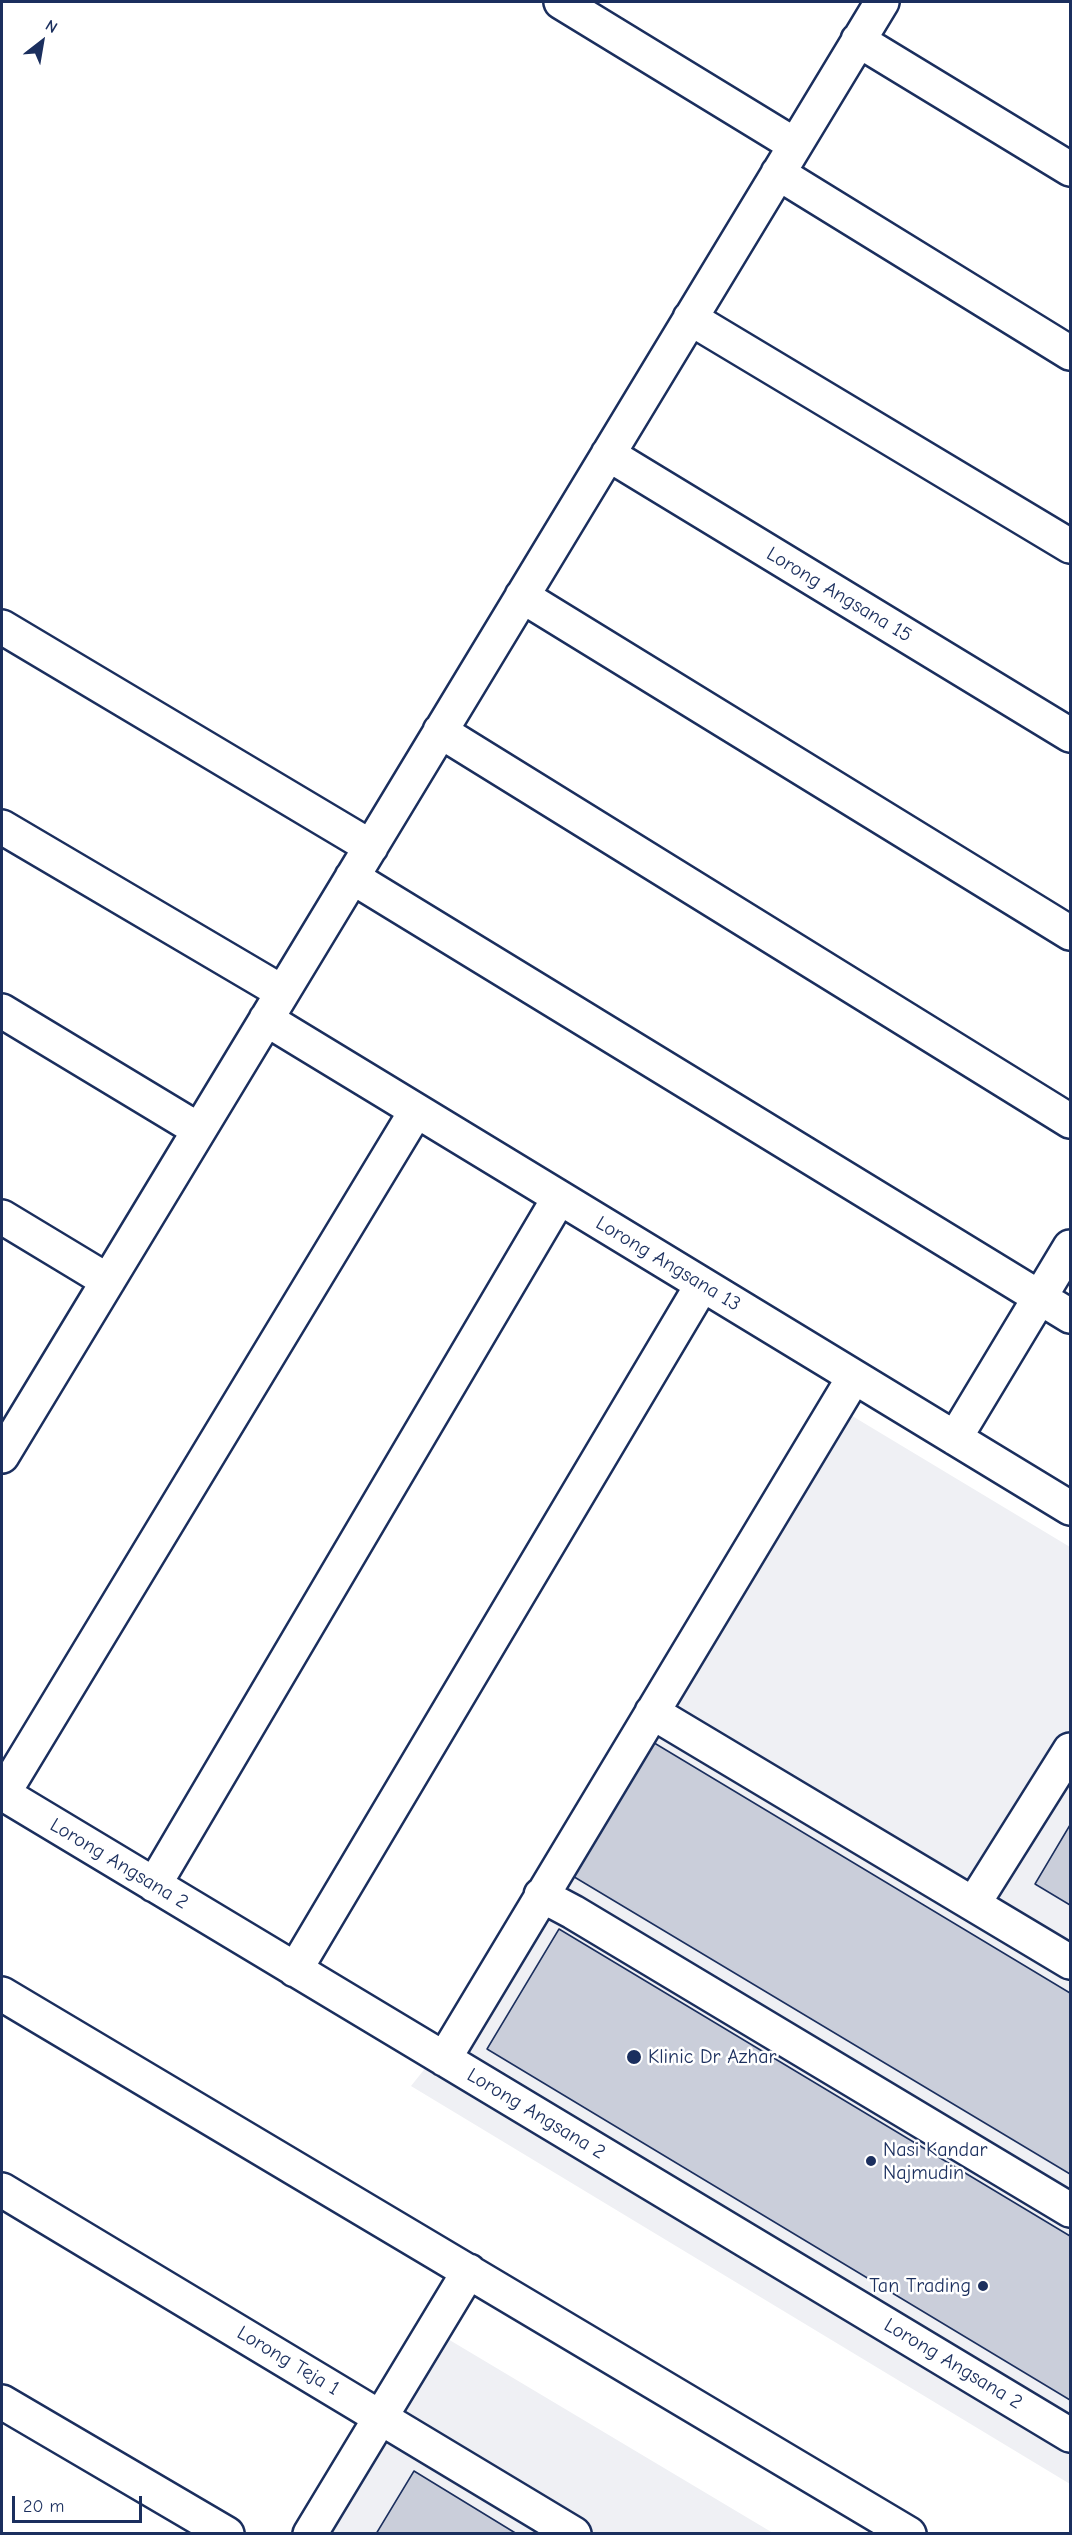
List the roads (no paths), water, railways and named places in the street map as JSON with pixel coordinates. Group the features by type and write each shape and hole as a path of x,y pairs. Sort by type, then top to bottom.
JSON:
{"street":[{"path":"561,2 795,145"},
{"path":"2,1456 12,1414 108,1281 882,2"},
{"path":"858,40 1071,169"},
{"path":"778,173 1071,353"},
{"path":"690,318 1071,546"},
{"name":"Lorong Angsana 15","path":"608,454 1071,735"},
{"path":"522,596 1071,933"},
{"path":"2,627 371,846"},
{"path":"440,730 1071,1121"},
{"name":"Lorong Angsana 13","path":"2,827 274,1006 416,1111 1071,1508"},
{"path":"352,877 1071,1316"},
{"path":"2,1011 199,1130"},
{"path":"2,1794 416,1111"},
{"path":"154,1885 559,1198"},
{"path":"2,1217 108,1281"},
{"path":"955,1438 1071,1247"},
{"path":"295,1970 702,1285"},
{"path":"444,2059 854,1377"},
{"path":"652,1712 1071,1962"},
{"path":"974,1903 1071,1750"},
{"name":"Lorong Angsana 2","path":"2,1794 1071,2435"},
{"path":"541,1895 1071,2210"},
{"path":"2,1994 909,2534"},
{"name":"Lorong Teja 1","path":"2,2190 574,2534"},
{"path":"310,2534 469,2271"},
{"path":"2,2402 227,2534"}],"place":[{"name":"Klinic Dr Azhar","path":"634,2057"},
{"name":"Nasi Kandar Najmudin","path":"871,2161"},
{"name":"Tan Trading","path":"983,2286"}]}
